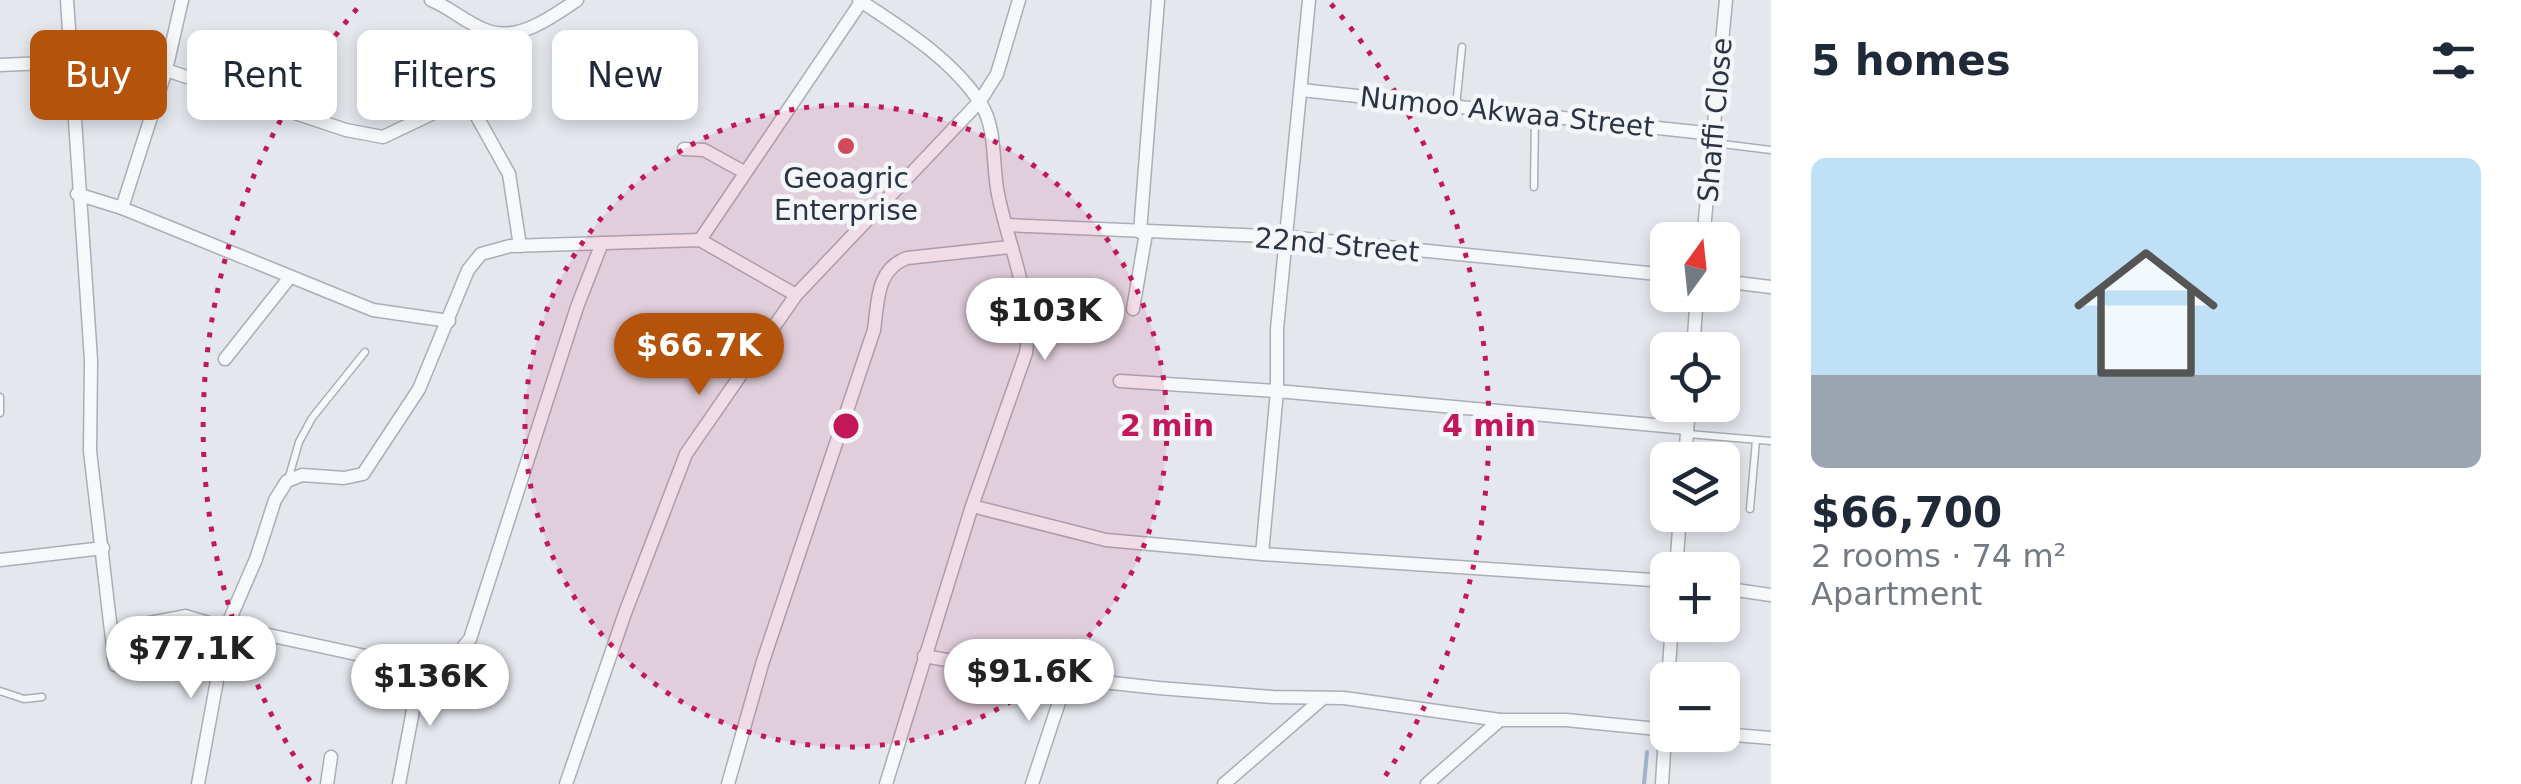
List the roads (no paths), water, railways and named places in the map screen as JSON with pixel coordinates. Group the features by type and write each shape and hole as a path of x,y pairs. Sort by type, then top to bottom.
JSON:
{"street":[{"path":"66,0 67,30"},
{"path":"167,66 182,0"},
{"path":"430,0 449,7 488,32 508,34 544,22 577,0"},
{"path":"566,784 599,684 686,454 796,295 980,101 998,74 1018,0"},
{"path":"1133,310 1143,232 1158,0"},
{"path":"1262,554 1277,391 1277,330 1309,0"},
{"name":"Shaffi Close","path":"1705,222 1726,0"},
{"path":"700,240 860,1 906,30 980,101 988,115 996,184 1022,293 1028,342 972,506 886,784"},
{"path":"0,65 30,64"},
{"path":"167,70 346,130 383,137 464,99 509,174 520,246"},
{"name":"Numoo Akwaa Street","path":"1300,90 1714,138"},
{"path":"73,120 91,360 90,451 116,665"},
{"path":"122,208 150,120"},
{"path":"684,149 704,150 744,172"},
{"path":"77,194 122,208 373,310 449,321"},
{"name":"22nd Street","path":"1007,225 1287,237 1650,273"},
{"path":"198,784 227,626 256,559 275,500 287,481 302,475 344,478 363,474 419,388 468,270 481,254 520,246 700,240 796,295"},
{"path":"227,626 421,668 453,659 470,639 577,307 602,243"},
{"path":"728,784 763,661 864,363 882,279 896,262 907,258 1010,246"},
{"path":"226,360 290,277"},
{"path":"1740,283 1771,287"},
{"path":"1120,381 1277,391 1687,431"},
{"path":"1686,442 1688,422"},
{"path":"972,506 1106,540 1650,580"},
{"path":"0,560 103,548"},
{"path":"1740,591 1771,595"},
{"path":"924,656 1027,674 1158,688 1364,700 1500,720 1566,720 1650,728"},
{"path":"399,784 421,668"},
{"path":"1032,784 1067,678"},
{"path":"1224,784 1322,699"},
{"path":"1427,784 1500,720"},
{"path":"1740,735 1771,738"},
{"path":"1662,784 1664,752"},
{"path":"327,784 331,757"}],"lane":[{"path":"1456,107 1462,47"},
{"path":"1534,187 1535,115"},
{"path":"1714,138 1771,150"},
{"path":"287,481 299,442 312,418 364,352"},
{"path":"0,397 0,412"},
{"path":"1687,431 1771,441"},
{"path":"1750,509 1756,440"},
{"path":"150,620 186,613 227,626"},
{"path":"0,691 24,699 42,697"}],"waterway":[{"path":"1644,784 1647,752"}],"place":[{"name":"Geoagric Enterprise","path":"846,146"}]}
